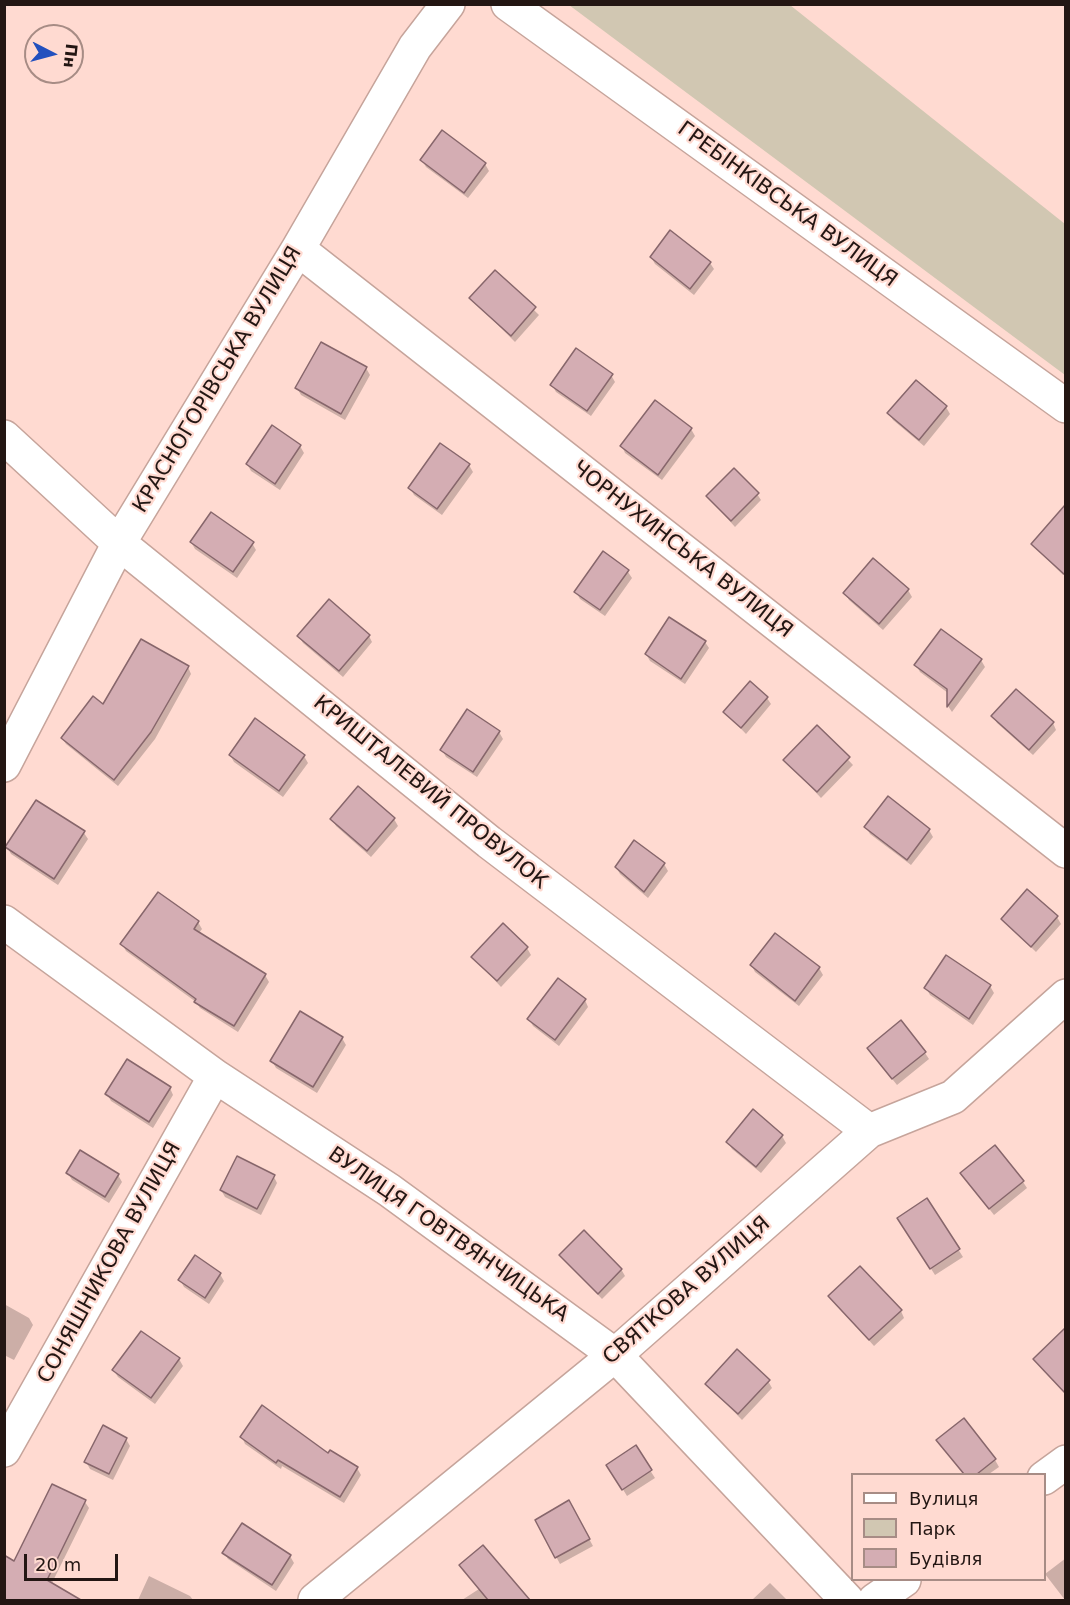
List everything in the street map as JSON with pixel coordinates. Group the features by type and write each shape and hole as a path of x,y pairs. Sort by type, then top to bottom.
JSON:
{"street":[{"name":"КРАСНОГОРІВСЬКА ВУЛИЦЯ","path":"4,765 119,543 298,249 415,47 448,4"},
{"name":"ГРЕБІНКІВСЬКА ВУЛИЦЯ","path":"508,4 1065,406"},
{"name":"ЧОРНУХИНСЬКА ВУЛИЦЯ","path":"298,249 1065,851"},
{"name":"КРИШТАЛЕВИЙ ПРОВУЛОК","path":"4,437 119,543 489,842 869,1131"},
{"name":"ВУЛИЦЯ ГОВТВЯНЧИЦЬКА","path":"4,922 215,1076 389,1190 615,1355 846,1600"},
{"name":"СВЯТКОВА ВУЛИЦЯ","path":"315,1600 615,1355 869,1131 952,1097 1065,996"},
{"name":"СОНЯШНИКОВА ВУЛИЦЯ","path":"4,1450 215,1076"},
{"path":"1046,1476 1065,1462"},
{"path":"875,1600 903,1581"}],"green space":[{"path":"569,5 790,5 1065,224 1065,375"}],"building":[{"path":"442,130 486,163 464,193 420,160"},
{"path":"670,230 711,262 690,289 650,257"},
{"path":"495,270 536,307 511,336 469,298"},
{"path":"321,342 367,367 341,414 295,388"},
{"path":"576,348 613,374 587,411 550,385"},
{"path":"916,380 947,406 919,440 887,413"},
{"path":"655,400 692,428 658,475 620,446"},
{"path":"272,425 301,445 275,484 246,464"},
{"path":"440,443 470,464 437,509 408,488"},
{"path":"734,468 759,493 731,521 706,496"},
{"path":"1065,505 1065,575 1031,544"},
{"path":"211,512 254,542 233,572 190,542"},
{"path":"603,551 629,570 600,610 574,592"},
{"path":"873,558 909,589 879,624 843,593"},
{"path":"329,599 370,635 339,671 297,636"},
{"path":"669,617 706,641 681,679 645,654"},
{"path":"941,629 982,659 947,707 947,689 914,665"},
{"path":"141,639 189,666 151,732 114,780 61,738 93,696 103,704"},
{"path":"750,681 768,697 741,728 723,712"},
{"path":"1016,689 1054,722 1029,750 991,716"},
{"path":"467,709 500,731 473,772 440,750"},
{"path":"255,718 305,755 279,791 229,755"},
{"path":"817,725 850,757 817,792 783,760"},
{"path":"358,786 395,818 367,851 330,819"},
{"path":"888,796 930,829 907,860 864,827"},
{"path":"36,800 85,831 54,879 5,847"},
{"path":"634,840 665,863 644,892 615,867"},
{"path":"1027,889 1058,916 1031,947 1001,919"},
{"path":"158,892 199,921 194,929 266,974 234,1026 194,1002 196,999 120,944"},
{"path":"503,923 528,947 497,981 471,957"},
{"path":"775,933 820,967 795,1001 750,965"},
{"path":"946,955 991,985 969,1019 924,988"},
{"path":"558,978 586,999 555,1040 527,1019"},
{"path":"300,1011 343,1037 313,1087 270,1061"},
{"path":"901,1020 926,1052 892,1079 867,1048"},
{"path":"127,1059 171,1087 149,1122 105,1094"},
{"path":"753,1109 783,1135 756,1167 726,1142"},
{"path":"995,1145 1024,1181 989,1209 960,1173"},
{"path":"80,1150 119,1174 105,1197 66,1173"},
{"path":"237,1156 275,1175 257,1209 220,1190"},
{"path":"927,1198 960,1249 930,1269 897,1218"},
{"path":"584,1230 622,1269 598,1294 559,1255"},
{"path":"195,1255 221,1273 205,1298 178,1280"},
{"path":"860,1266 902,1310 869,1340 828,1296"},
{"path":"1065,1328 1065,1393 1033,1359"},
{"path":"141,1331 180,1358 151,1398 112,1370"},
{"path":"737,1349 770,1380 738,1414 705,1384"},
{"path":"262,1405 328,1453 330,1450 358,1467 340,1497 278,1460 276,1463 240,1437"},
{"path":"964,1418 996,1459 978,1473 963,1473 936,1440"},
{"path":"103,1425 127,1438 109,1474 84,1462"},
{"path":"636,1445 652,1470 622,1490 606,1465"},
{"path":"52,1484 86,1500 47,1580 81,1600 4,1600 4,1555 14,1561"},
{"path":"569,1500 590,1539 555,1558 535,1520"},
{"path":"242,1523 291,1555 272,1585 222,1553"},
{"path":"483,1545 530,1600 488,1600 459,1565"}]}
